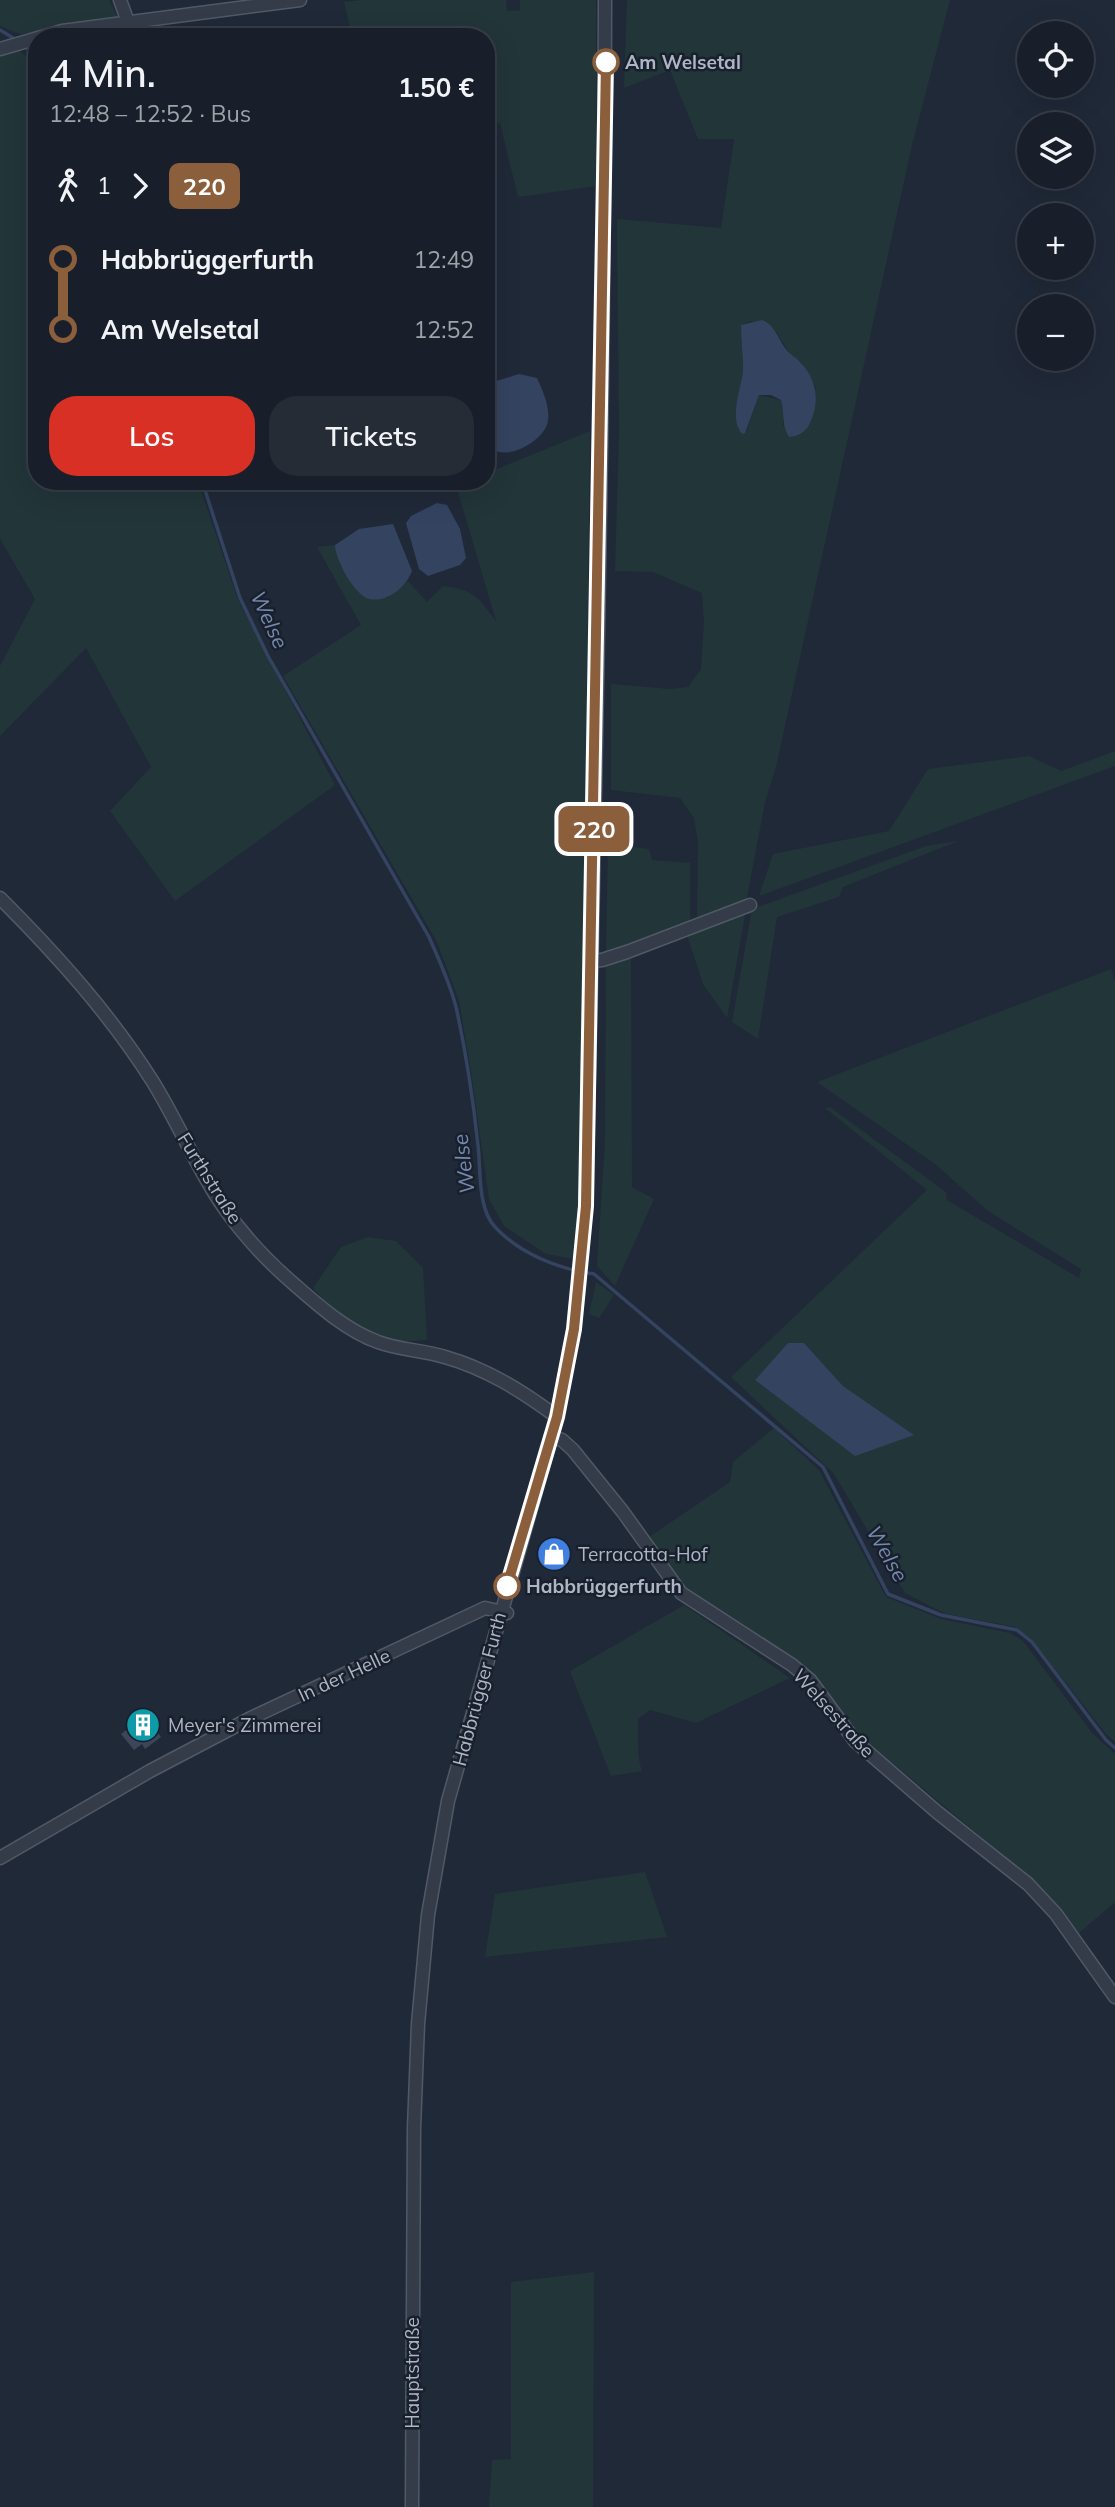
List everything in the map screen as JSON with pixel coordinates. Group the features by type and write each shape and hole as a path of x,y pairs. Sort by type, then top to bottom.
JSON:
{"street":[{"path":"120,0 128,22"},
{"path":"84,28 300,0"},
{"name":"Habbrügger Furth","path":"414,2240 418,2024 428,1915 448,1801 504,1612 557,1417 582,1262 591,961 605,0"},
{"path":"6,47 28,39"},
{"name":"Furthstraße","path":"0,898 76,977 111,1021 154,1084 219,1201 264,1256 293,1283 354,1331 378,1342 443,1356 483,1370 520,1390 557,1417"},
{"path":"591,961 627,952 750,905"},
{"name":"Welsestraße","path":"551,1436 565,1442 581,1460 681,1593 810,1680 855,1741 937,1812 1028,1884 1064,1924 1115,1997"},
{"name":"In der Helle","path":"0,1858 150,1771 251,1718 485,1608 504,1612"},
{"name":"Hauptstraße","path":"412,2507 414,2240"}],"green space":[{"path":"0,0 109,0 119,19 60,28 28,28 28,33 20,34 0,26"},
{"path":"506,0 507,11 520,10 520,0 596,0 597,186 518,197 500,123 495,124 495,28 350,28 344,2"},
{"path":"627,0 950,0 912,145 776,767 765,802 746,903 697,922 698,842 694,818 680,798 611,790 611,684 670,689 688,687 701,669 704,622 702,593 653,572 615,571 619,431 617,219 721,228 734,139 698,139 670,70 624,88","holes":["751,321 776,331 790,355 801,362 816,388 783,426 781,400 759,395 746,432 739,397 743,369 741,325"]},
{"path":"16,48 28,58 28,490 201,490 238,600 335,785 175,901 110,811 151,767 86,648 0,736 0,666 35,599 0,539 0,54"},
{"path":"590,431 581,1194 574,1259 546,1254 504,1226 489,1199 459,1001 437,942 283,676 361,625 317,547 335,545 340,565 359,593 387,598 408,581 427,602 443,586 454,588 475,596 496,621 457,490 495,490 495,470"},
{"path":"1115,751 1115,766 759,896 773,854 889,831 928,769 1029,756 1061,771"},
{"path":"958,841 843,887 839,897 777,917 758,1039 732,1022 752,909 926,846"},
{"path":"608,843 649,849 652,860 690,863 690,925 625,950 606,951"},
{"path":"746,909 727,1018 703,984 686,932"},
{"path":"631,956 632,1187 654,1199 615,1286 597,1266 605,1142 606,965"},
{"path":"1111,969 1115,981 1115,1742 1105,1733 1034,1642 1016,1627 946,1614 905,1593 834,1474 731,1377 927,1190 825,1108 830,1107 946,1192 947,1200 1079,1278 1081,1269 988,1211 935,1164 817,1082","holes":["804,1343 843,1386 913,1435 755,1379"]},
{"path":"368,1237 396,1241 423,1268 427,1340 386,1343 347,1326 313,1288 341,1247"},
{"path":"596,1282 614,1295 599,1318 589,1314"},
{"path":"774,1428 819,1470 886,1597 941,1619 1010,1633 1023,1641 1093,1734 1115,1754 1115,1902 1078,1934 1034,1881 860,1736 816,1677 690,1597 649,1537 730,1482 733,1462"},
{"path":"684,1605 790,1678 696,1723 650,1710 638,1719 638,1751 642,1771 611,1776 570,1671"},
{"path":"645,1872 667,1937 485,1957 495,1894"},
{"path":"594,2272 593,2507 489,2507 492,2460 511,2459 511,2282"}],"water":[{"path":"762,320 773,328 814,384 816,399 813,415 806,429 796,436 789,437 781,400 771,395 759,395 745,433 742,434 738,427 736,411 743,369 741,325"},
{"path":"519,374 537,378 547,404 548,420 539,437 530,444 509,452 495,450 495,382"},
{"path":"437,503 447,505 460,529 466,558 460,565 428,576 419,569 406,523 411,516"},
{"path":"393,524 412,571 395,593 383,599 369,599 357,591 346,576 335,545 359,529"},
{"path":"788,1343 804,1343 843,1386 914,1435 855,1456 755,1380"}],"building":[{"name":"Meyer's Zimmerei","path":"145,1716 161,1737 145,1749 142,1744 134,1750 121,1734"}],"waterway":[{"name":"Welse","path":"0,30 18,41"},
{"name":"Welse","path":"205,490 240,598 268,656 429,937 447,980 463,1041 478,1145 481,1188 489,1219 505,1237 541,1259 594,1274 823,1467 888,1594 941,1615 1017,1630 1032,1642 1106,1740 1115,1748"}],"bus line":[{"name":"220","path":"507,1586 557,1417 574,1329 586,1206 606,62"}],"place":[{"name":"Am Welsetal","path":"606,62"},
{"name":"Terracotta-Hof","path":"554,1554"},
{"name":"Habbrüggerfurth","path":"507,1586"},
{"name":"Meyer's Zimmerei","path":"143,1725"}]}
